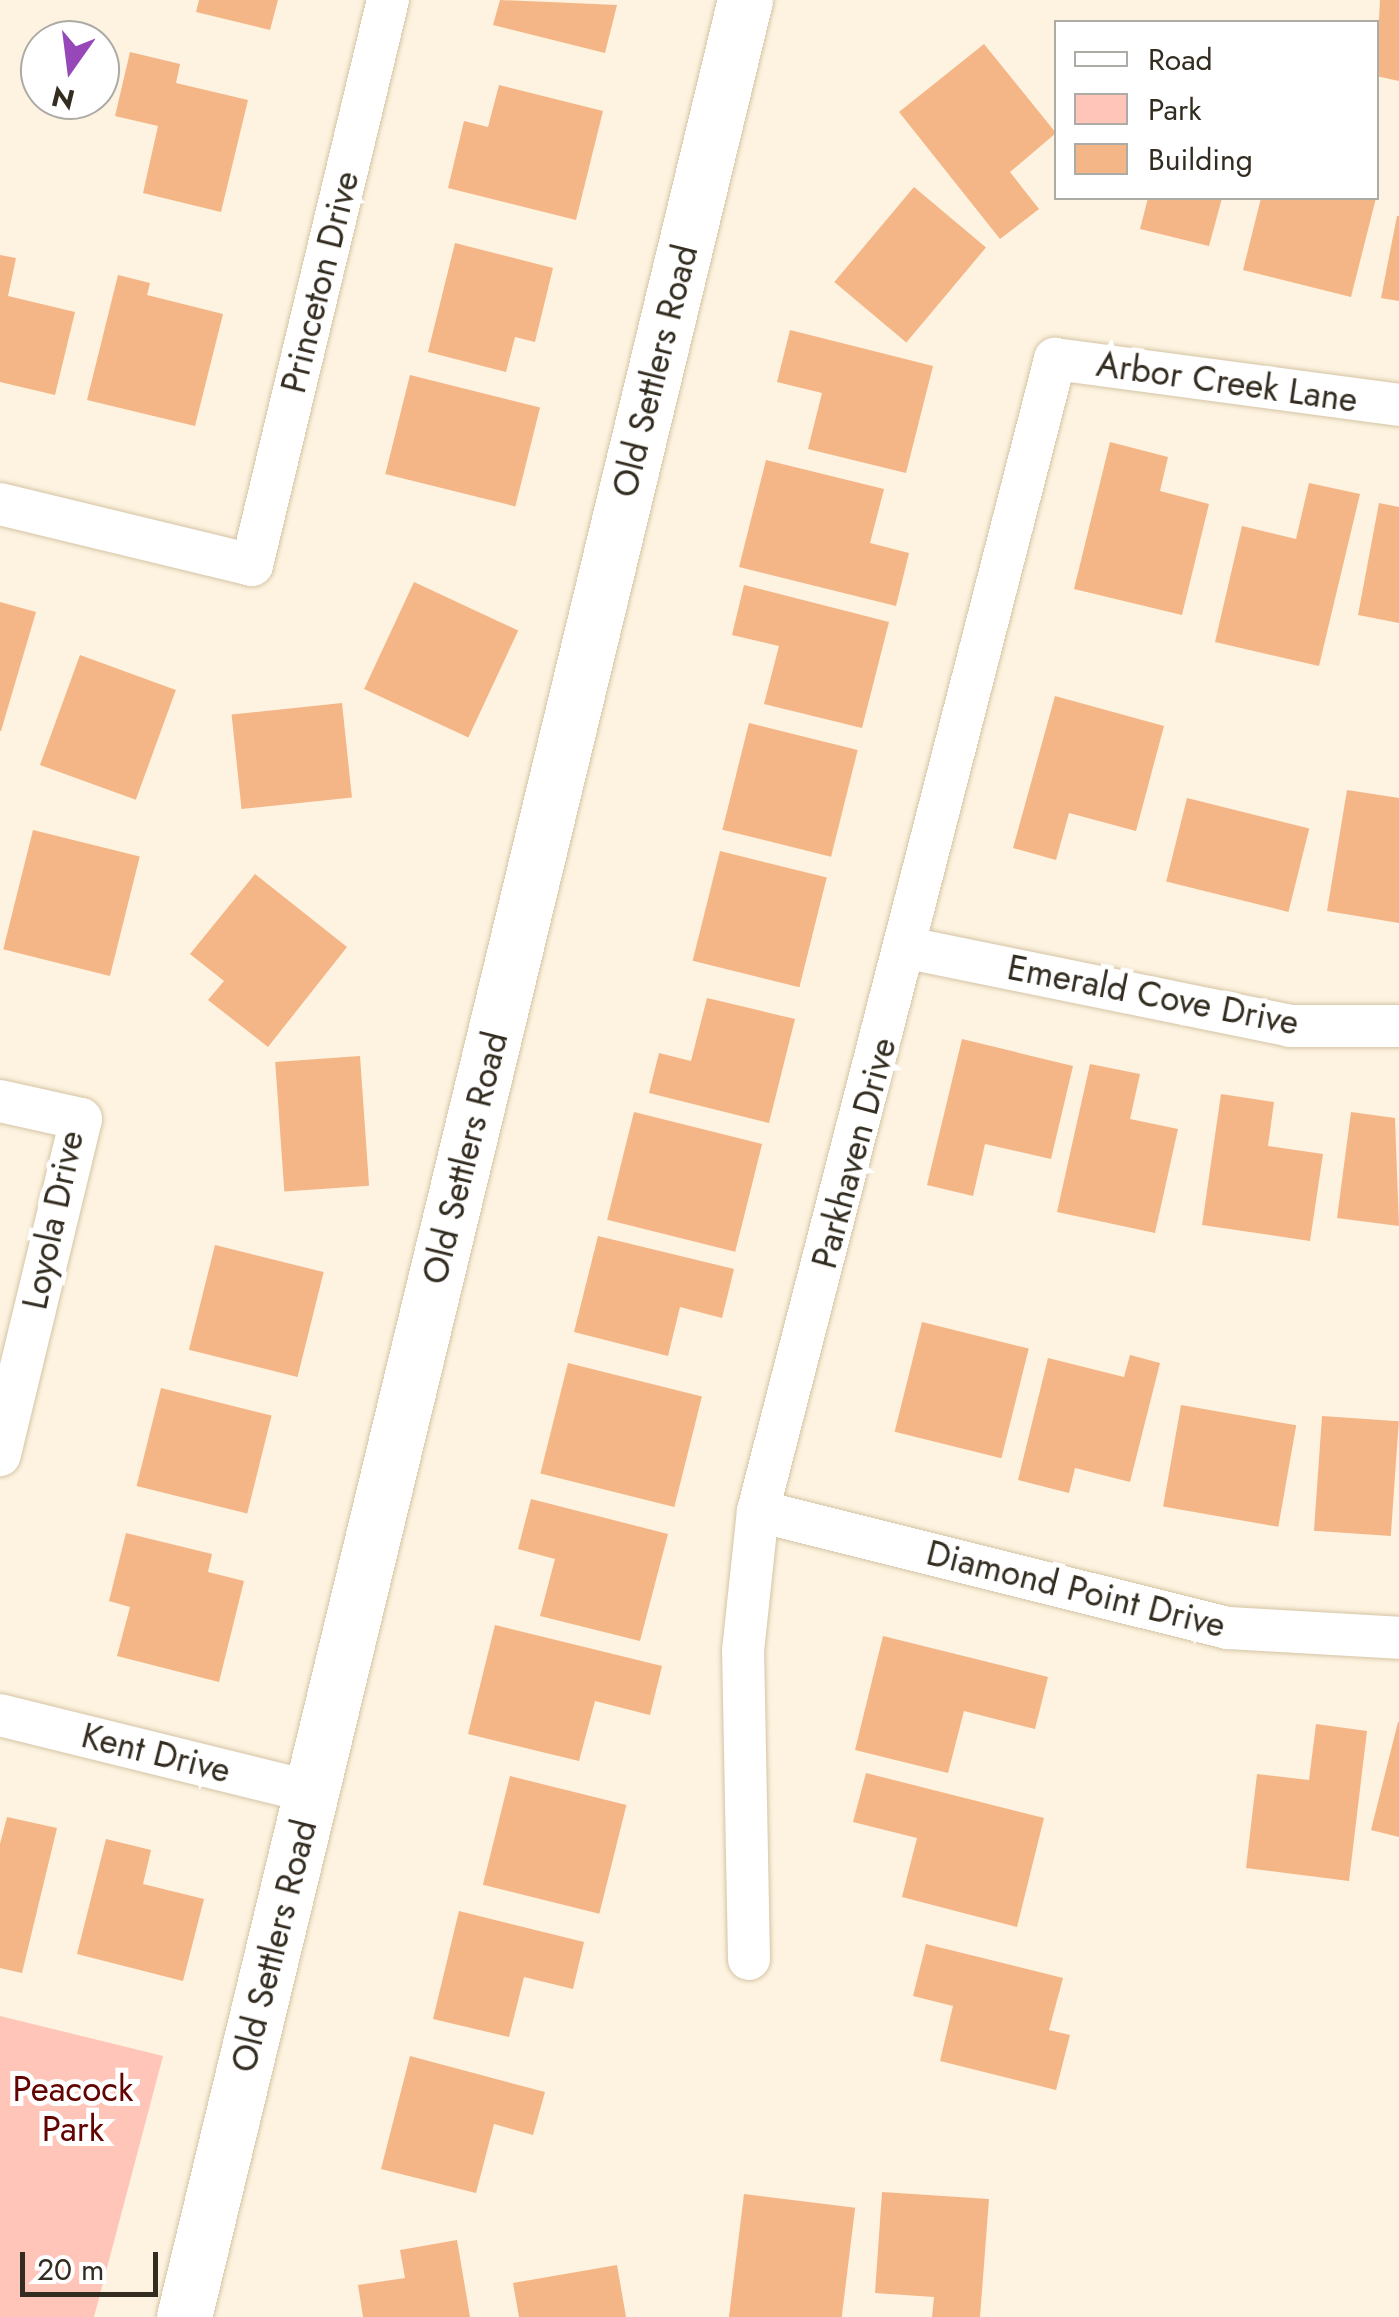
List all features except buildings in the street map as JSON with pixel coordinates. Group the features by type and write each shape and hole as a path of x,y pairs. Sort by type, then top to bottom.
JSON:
{"main road":[{"name":"Old Settlers Road","path":"184,2317 745,0"}],"street":[{"name":"Princeton Drive","path":"0,504 252,565 388,0"},
{"name":"Arbor Creek Lane","path":"1055,359 1399,404"},
{"name":"Parkhaven Drive","path":"749,1959 743,1651 758,1510 908,948 1055,359"},
{"name":"Emerald Cove Drive","path":"908,948 1290,1026 1399,1026"},
{"name":"Loyola Drive","path":"0,1101 80,1119 0,1455"},
{"name":"Diamond Point Drive","path":"758,1510 1228,1628 1399,1638"},
{"name":"Kent Drive","path":"0,1715 311,1792"}],"green space":[{"name":"Peacock Park","path":"0,2016 163,2056 94,2317 0,2317"}]}
